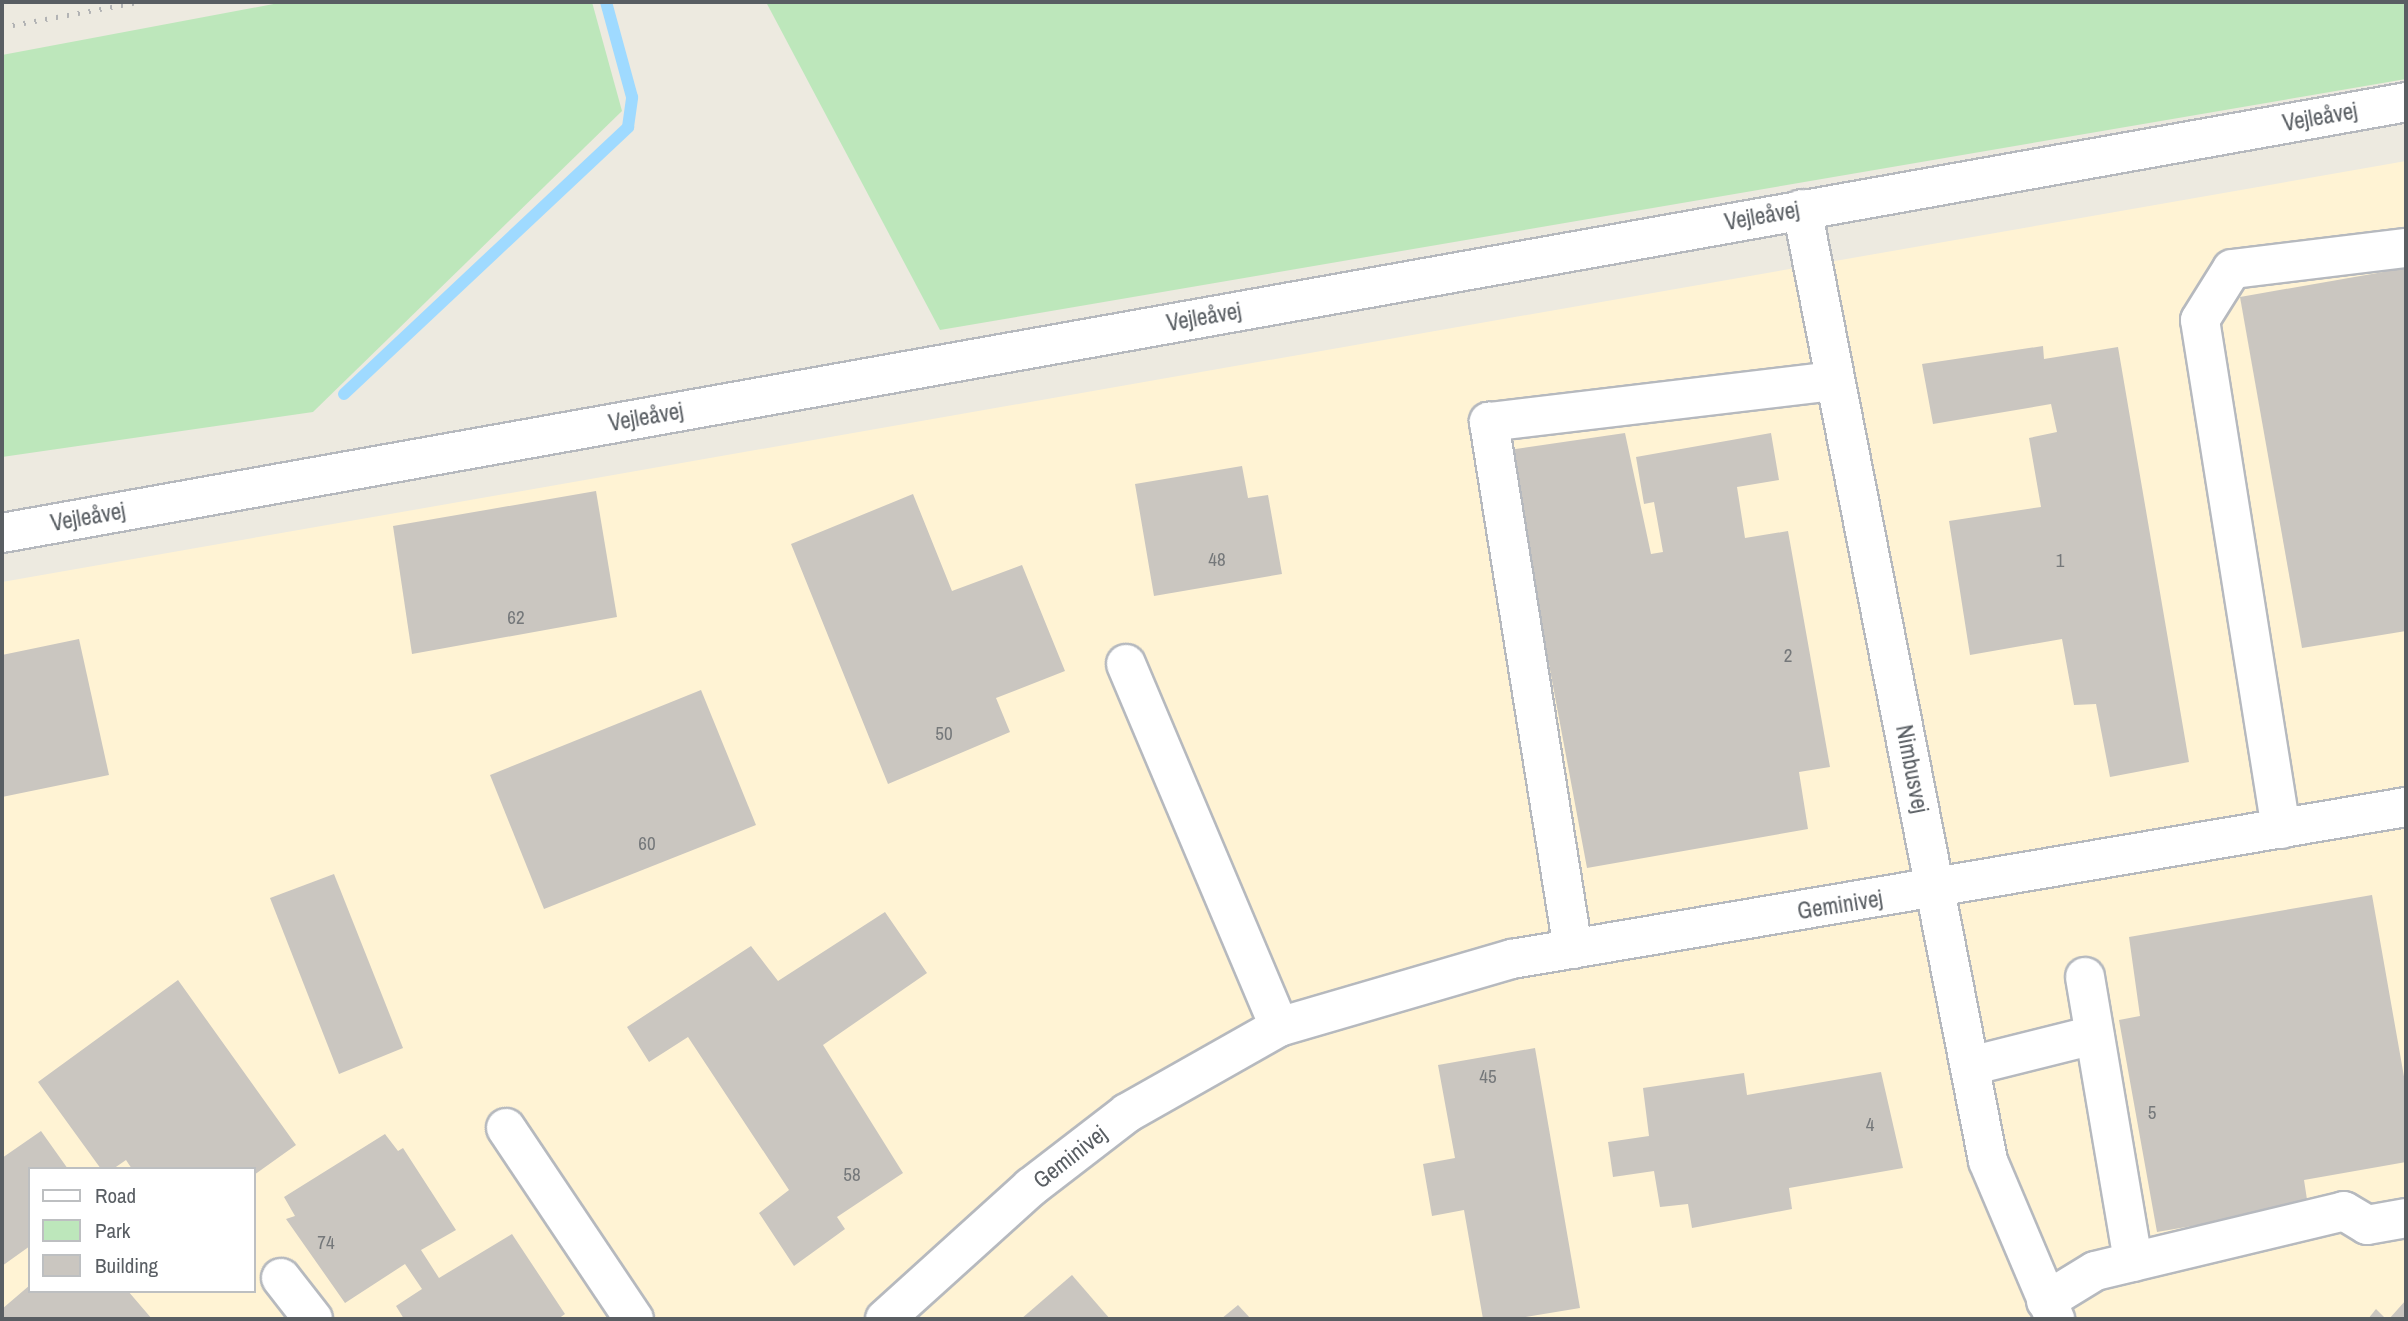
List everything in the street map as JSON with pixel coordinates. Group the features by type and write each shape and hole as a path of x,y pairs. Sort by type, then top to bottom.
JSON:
{"street":[{"name":"Vejleåvej","path":"2,533 2406,102"},
{"name":"Nimbusvej","path":"1802,209 1988,1161 2051,1310"},
{"path":"2281,829 2200,320 2232,269 2406,248"},
{"path":"1573,949 1489,422 1835,381"},
{"path":"1126,664 1279,1027"},
{"name":"Geminivej","path":"885,1319 1031,1187 1127,1113 1279,1027 1402,987 1512,959 2406,807"},
{"path":"2085,977 2133,1262"},
{"path":"1970,1066 2094,1035"},
{"path":"506,1128 634,1319"},
{"path":"2051,1310 2095,1271 2344,1211 2367,1225 2406,1218"},
{"path":"281,1278 313,1319"}],"shaded area":[{"path":"2406,161 2406,1319 2,1319 2,582"}],"green space":[{"path":"284,2 592,2 622,111 313,412 2,457 2,55"},
{"path":"766,2 2406,2 2406,79 940,330"}],"building":[{"path":"2406,268 2406,631 2302,648 2240,297"},
{"path":"2043,346 2044,359 2118,347 2189,762 2110,777 2096,704 2074,705 2062,639 1970,655 1949,521 2041,507 2029,438 2057,432 2051,404 1933,424 1922,364"},
{"path":"1625,433 1651,554 1663,552 1654,502 1644,504 1636,457 1771,433 1779,480 1737,487 1745,538 1788,531 1830,767 1799,772 1808,829 1587,868 1509,450"},
{"path":"1242,466 1248,498 1268,495 1282,574 1154,596 1135,484"},
{"path":"596,491 617,617 412,654 393,526"},
{"path":"913,494 952,591 1022,565 1065,671 996,698 1010,732 888,784 791,544"},
{"path":"79,639 109,775 2,797 2,655"},
{"path":"701,690 756,825 544,909 490,775"},
{"path":"334,874 403,1048 339,1074 270,898"},
{"path":"2372,895 2406,1088 2406,1162 2304,1180 2308,1206 2157,1232 2119,1020 2140,1016 2129,937"},
{"path":"885,912 927,973 823,1045 903,1173 837,1217 845,1229 794,1266 759,1213 789,1190 688,1037 649,1062 627,1027 751,946 778,981"},
{"path":"178,980 296,1145 256,1174 256,1167 131,1167 126,1160 116,1167 100,1167 38,1082"},
{"path":"1535,1048 1580,1308 1514,1319 1483,1319 1464,1210 1432,1216 1423,1164 1455,1158 1438,1065"},
{"path":"1881,1072 1903,1168 1789,1188 1792,1209 1692,1228 1688,1204 1660,1207 1654,1171 1613,1177 1608,1142 1649,1136 1643,1088 1744,1073 1747,1095"},
{"path":"41,1131 67,1167 28,1167 28,1247 2,1266 2,1158"},
{"path":"385,1134 398,1151 403,1148 456,1230 421,1250 439,1278 512,1234 565,1314 558,1319 404,1319 396,1306 422,1289 405,1264 345,1303 286,1219 295,1216 284,1197"},
{"path":"1072,1275 1110,1319 1021,1319"},
{"path":"28,1287 28,1293 130,1293 152,1319 2,1319 2,1309"},
{"path":"2406,1300 2406,1319 2389,1319"},
{"path":"1238,1305 1251,1319 1221,1319"},
{"path":"2376,1309 2386,1319 2368,1319"}],"waterway":[{"path":"344,394 628,127 632,97 606,2"}],"railway":[{"path":"2,27 138,2"}]}
